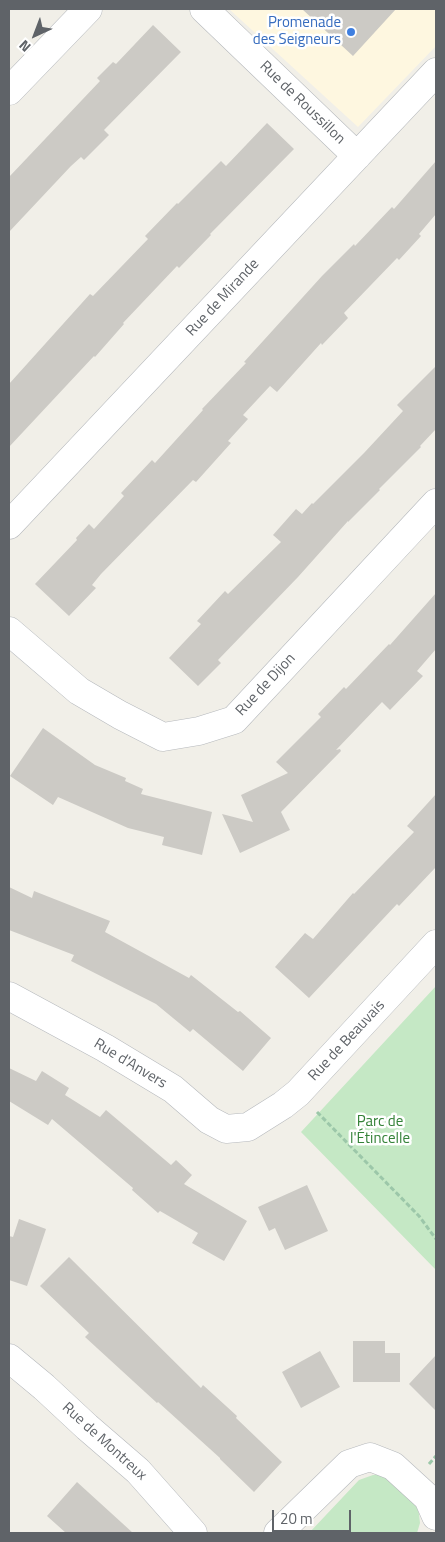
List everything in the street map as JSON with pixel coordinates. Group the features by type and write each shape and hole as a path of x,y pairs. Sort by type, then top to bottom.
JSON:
{"street":[{"path":"9,91 88,9"},
{"name":"Rue de Roussillon","path":"204,9 357,156"},
{"name":"Rue de Mirande","path":"9,525 436,72"},
{"name":"Rue de Dijon","path":"9,630 78,691 120,715 163,737 199,731 234,720 436,503"},
{"name":"Rue de Beauvais","path":"248,1128 298,1093 436,944"},
{"name":"Rue d'Anvers","path":"9,996 105,1048 173,1089 209,1120 226,1129 248,1128"},
{"name":"Rue de Montreux","path":"9,1358 138,1471 193,1533"},
{"path":"278,1533 349,1464 370,1457 393,1466 428,1498 436,1516"}],"path":[{"path":"298,1093 418,1216 436,1239"}],"shaded area":[{"path":"229,9 436,9 436,46 358,127"}],"green space":[{"name":"Parc de l'Étincelle","path":"436,986 436,1270 301,1132"},
{"path":"386,1474 418,1506 420,1523 417,1533 309,1533 359,1480 373,1475"}],"building":[{"name":"Promenade des Seigneurs","path":"302,9 396,9 353,56"},
{"path":"153,25 181,52 104,130 109,135 84,160 81,157 71,166 9,232 9,177 100,81 97,78 113,62 116,64"},
{"path":"267,123 294,149 179,268 177,266 123,323 95,357 9,447 9,384 90,294 93,296 148,239 145,236 177,203 221,161 226,166"},
{"path":"436,161 436,214 419,234 421,236 344,313 348,318 322,345 321,343 277,392 270,386 243,415 248,419 228,441 231,443 196,482 193,480 101,574 92,585 96,588 69,616 35,584 77,540 76,538 89,524 94,529 124,496 121,493 152,460 155,463 322,276 354,244 355,246 392,207 394,209"},
{"path":"436,366 436,429 218,660 221,663 198,686 169,658 201,624 197,621 225,591 228,594 281,542 273,535 296,509 302,514 364,453 403,411 397,405"},
{"path":"436,593 436,649 417,671 423,676 390,710 382,702 336,750 340,749 341,751 281,812 290,830 240,853 222,814 253,822 241,795 288,773 276,762 321,717 318,714 344,687 346,689 390,645"},
{"path":"43,728 95,765 126,778 125,781 143,789 141,794 212,812 202,855 162,845 164,837 128,828 58,797 53,805 10,776"},
{"path":"436,794 436,867 399,906 397,904 309,998 275,967 305,933 313,939 353,893 414,832 407,826"},
{"path":"9,887 32,898 34,891 110,921 105,932 189,978 191,975 238,1012 240,1011 271,1038 243,1071 193,1029 190,1032 156,1004 71,961 74,955 9,930"},
{"path":"9,1068 36,1081 42,1071 69,1088 65,1095 100,1117 106,1110 171,1165 176,1160 192,1175 184,1184 247,1221 224,1261 192,1243 198,1233 160,1211 158,1213 132,1190 133,1188 52,1119 48,1125 9,1101"},
{"path":"307,1185 328,1231 285,1250 275,1228 269,1231 258,1207"},
{"path":"19,1219 46,1229 27,1286 9,1280 9,1236 13,1237"},
{"path":"69,1257 201,1388 203,1385 237,1416 236,1418 282,1462 254,1492 220,1458 85,1337 89,1333 40,1286"},
{"path":"353,1341 385,1341 385,1353 400,1353 400,1382 353,1382"},
{"path":"320,1351 340,1387 301,1408 282,1372"},
{"path":"436,1355 436,1411 409,1384"},
{"path":"77,1482 133,1533 66,1533 47,1516"}],"place":[{"name":"Promenade des Seigneurs","path":"351,32"}]}
